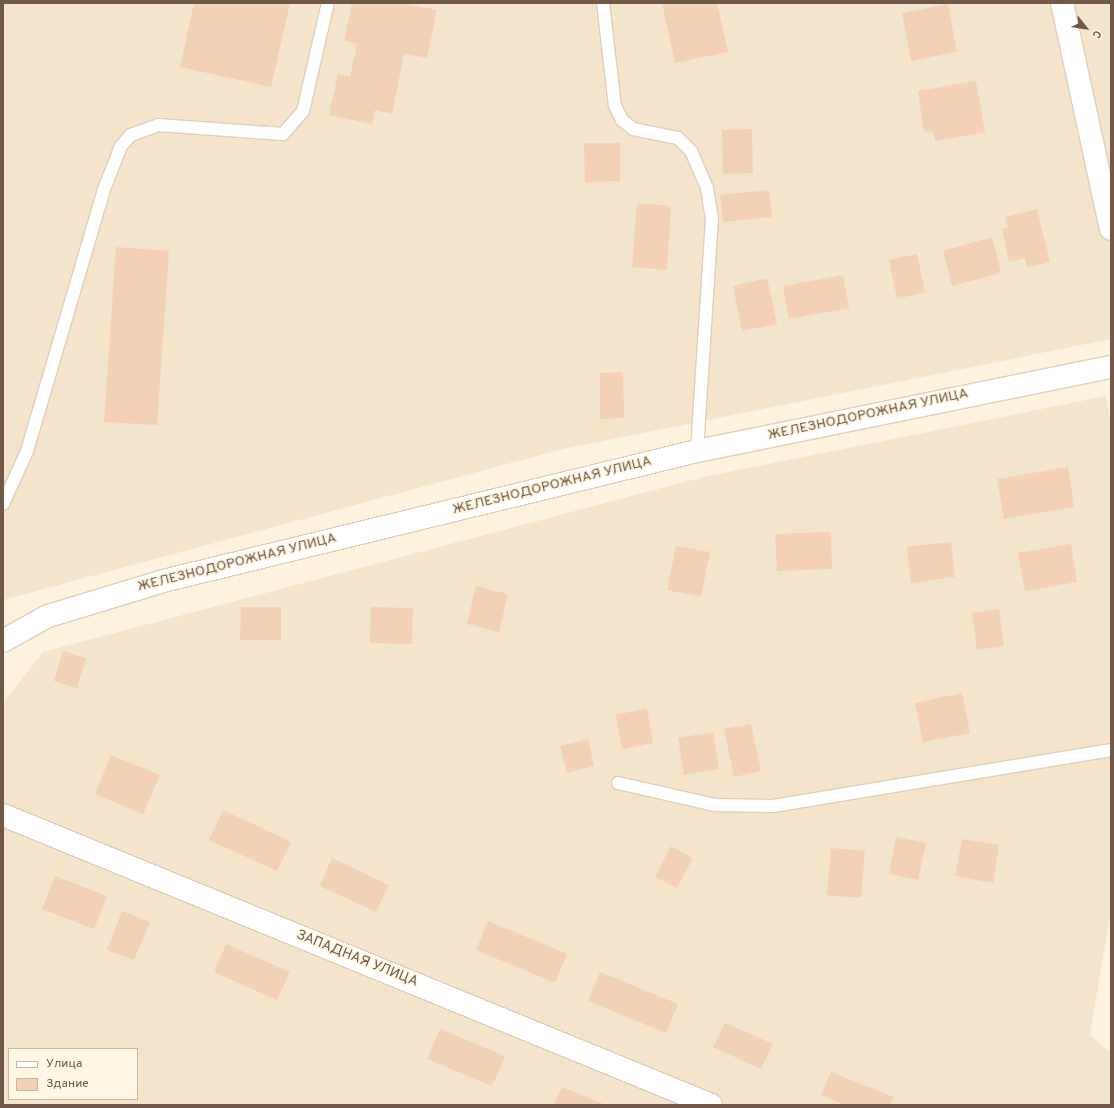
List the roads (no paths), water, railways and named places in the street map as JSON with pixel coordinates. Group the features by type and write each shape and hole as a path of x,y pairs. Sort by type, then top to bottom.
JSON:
{"main road":[{"path":"1062,3 1111,229"},
{"name":"ЖЕЛЕЗНОДОРОЖНАЯ УЛИЦА","path":"3,641 48,616 162,581 697,451 1111,367"},
{"name":"ЗАПАДНАЯ УЛИЦА","path":"3,815 711,1105"}],"lane":[{"path":"3,504 27,451 103,192 121,146 131,135 158,125 283,134 303,111 328,3"},
{"path":"603,3 615,106 622,120 633,128 678,138 691,151 707,188 712,218 697,451"},
{"path":"618,783 715,805 772,806 1111,750"}]}
